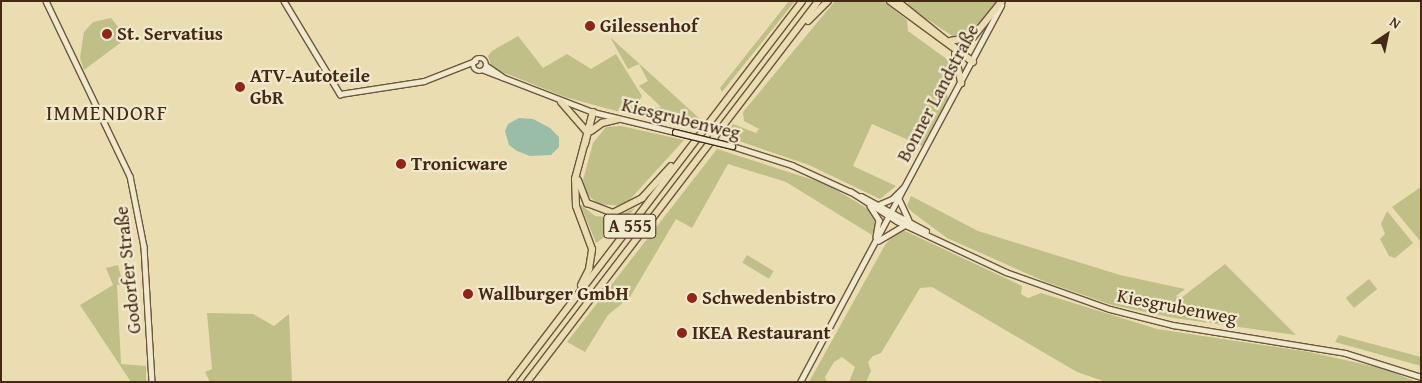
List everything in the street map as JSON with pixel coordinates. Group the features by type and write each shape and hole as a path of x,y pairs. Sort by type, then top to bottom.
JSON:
{"highway":[{"name":"A 555","path":"511,382 802,1"},
{"name":"A 555","path":"528,382 818,1"},
{"path":"783,47 828,1"},
{"path":"890,1 951,50 973,62"},
{"path":"897,1 973,62"},
{"path":"949,41 973,37 1003,1"},
{"path":"951,50 960,66 961,83"},
{"path":"561,102 588,131"},
{"path":"572,302 590,269 592,254 574,192 578,167 593,112"},
{"path":"588,131 602,123 619,119"},
{"path":"578,167 583,198 596,209 613,213 642,198 688,150"}],"main road":[{"name":"Godorfer Straße","path":"46,1 56,29 124,157 144,247 152,382"},
{"path":"284,1 338,92 424,81 461,65 482,59 485,68 461,65"},
{"name":"Bonner Landstraße","path":"800,382 973,62 1003,1"},
{"path":"473,68 474,61"},
{"name":"Kiesgrubenweg","path":"485,68 561,102 619,119 732,146 792,165 880,204 936,238"},
{"path":"880,204 892,199 906,185"},
{"name":"Kiesgrubenweg","path":"850,191 905,225 1037,285 1110,310 1173,325 1346,353 1421,377"},
{"path":"899,199 909,220"},
{"path":"868,203 879,220 875,243"},
{"path":"875,243 905,225"}],"shaded area":[{"path":"789,1 795,1 722,92 720,88"},
{"path":"835,1 883,1 907,20 908,31 948,60 950,68 946,87 948,99 922,146 872,124 853,166 896,186 880,199 809,165 730,138 727,132 733,124 756,133 759,129 744,121 743,112"},
{"path":"909,1 998,1 977,31 954,37 907,6"},
{"path":"111,18 127,38 84,70 80,58 84,32 93,22"},
{"path":"518,36 543,68 567,54 591,69 616,54 642,96 638,102 648,109 661,107 639,86 648,81 639,64 628,69 610,37 700,119 693,128 631,115 565,97 492,68 488,56 492,51"},
{"path":"519,118 533,119 550,128 559,137 559,147 551,155 530,156 517,151 509,145 505,131 508,124"},
{"path":"621,126 684,140 624,206 598,204 587,194 583,180 593,143 606,127"},
{"path":"717,149 826,184 870,210 876,218 876,229 872,235 786,182 728,164 692,228 676,219 630,297 608,315 585,352 567,342"},
{"path":"1421,187 1421,242 1392,207"},
{"path":"911,196 978,231 1120,275 1185,289 1176,296 1181,298 1225,264 1296,335 1174,318 1112,305 1046,282 947,238 912,212 907,206"},
{"path":"580,204 595,216 614,218 635,208 618,227 596,243"},
{"path":"1387,211 1413,243 1395,258 1389,256 1380,239 1385,234 1381,224"},
{"path":"903,230 1022,286 1021,294 1028,298 1041,293 1157,329 1309,352 1385,369 1417,382 1106,382 1077,372 932,287 920,288 881,353 873,356 868,362 871,371 866,382 849,382 855,367 842,357 834,362 825,377 827,382 809,382 885,245 894,234"},
{"path":"747,255 774,271 769,279 742,263"},
{"path":"118,265 123,284 117,285 121,364 146,366 146,382 131,382 80,305 113,285 106,268"},
{"path":"1369,279 1377,289 1354,308 1346,298"},
{"path":"207,313 253,314 274,326 289,314 292,382 210,382 205,372 212,369"},
{"path":"1339,335 1421,357 1421,366 1335,342"}],"place":[{"name":"Gilessenhof","path":"590,26"},
{"name":"St. Servatius","path":"107,34"},
{"name":"ATV-Autoteile GbR","path":"240,87"},
{"name":"Tronicware","path":"401,164"},
{"name":"Wallburger GmbH","path":"468,294"},
{"name":"Schwedenbistro","path":"692,298"},
{"name":"IKEA Restaurant","path":"682,333"}],"district":[{"name":"IMMENDORF","path":"107,113"}]}
